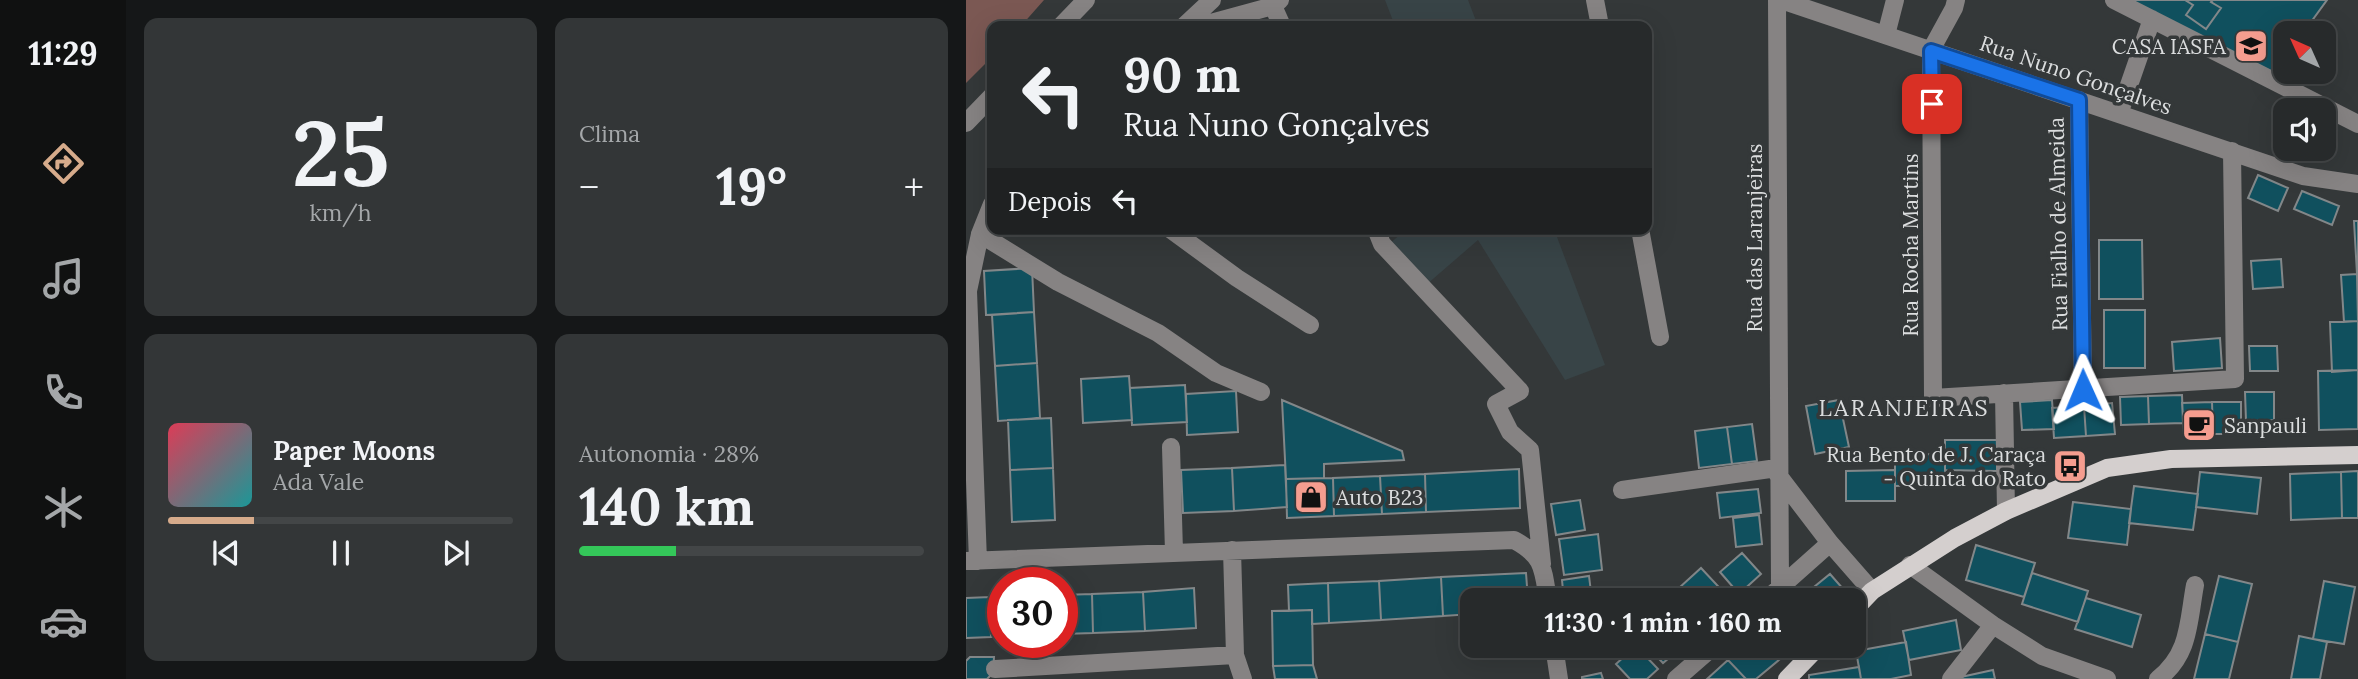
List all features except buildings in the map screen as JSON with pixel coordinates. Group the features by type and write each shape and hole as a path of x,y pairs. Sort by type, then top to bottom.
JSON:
{"main road":[{"path":"1866,597 1910,565 2006,510 2108,468 2171,459 2358,455"},
{"path":"1787,679 1807,658"}],"street":[{"path":"1065,21 1086,0"},
{"path":"1189,21 1212,0"},
{"path":"1595,0 1599,21"},
{"name":"Rua Nuno Gonçalves","path":"1779,0 2303,176 2358,184"},
{"name":"Rua das Laranjeiras","path":"1779,0 1780,588"},
{"path":"1886,35 1895,0"},
{"path":"1931,51 1956,0"},
{"path":"2114,0 2358,124"},
{"path":"1217,21 1276,3 1281,21"},
{"path":"2119,114 2152,19"},
{"name":"Rua Rocha Martins","path":"1931,51 1933,398 2004,393"},
{"name":"Rua Fialho de Almeida","path":"2079,100 2083,390"},
{"path":"966,123 987,101"},
{"path":"2006,510 2004,393 2235,379 2232,151"},
{"path":"987,216 980,234 967,291 972,561 1514,540 1531,549 1543,568"},
{"path":"980,234 1058,282 1158,333 1216,373 1261,393"},
{"path":"1178,235 1237,278 1310,325"},
{"path":"1378,235 1382,244 1520,391 1496,404 1510,432 1530,450 1546,588"},
{"path":"1641,235 1660,337"},
{"path":"1171,447 1174,552"},
{"path":"1622,490 1778,472 1830,543 1872,591"},
{"path":"1780,588 1830,543"},
{"path":"1232,550 1235,655 1243,679"},
{"path":"1910,565 1993,625 2042,656 2107,679"},
{"path":"2158,679 2173,667 2184,647 2196,585"},
{"path":"1951,679 1993,625"},
{"path":"995,669 1235,655"},
{"path":"1556,658 1559,679"},
{"path":"1676,679 1700,658"},
{"path":"1070,679 1086,664"}],"shaded area":[{"path":"966,0 1044,0 1025,21 987,21 987,62 966,83"},
{"path":"1385,0 1468,0 1476,21 1393,21"},
{"path":"1400,235 1556,235 1605,365 1565,380 1478,240 1426,285 1389,244"}],"place":[{"name":"CASA IASFA","path":"2251,46"},
{"name":"Sanpauli","path":"2199,425"},
{"name":"Rua Bento de J. Caraça - Quinta do Rato","path":"2070,466"},
{"name":"Auto B23","path":"1311,497"}],"district":[{"name":"LARANJEIRAS","path":"1904,407"}],"route":[{"path":"1932,104 1931,51 2079,100 2083,390"}]}
